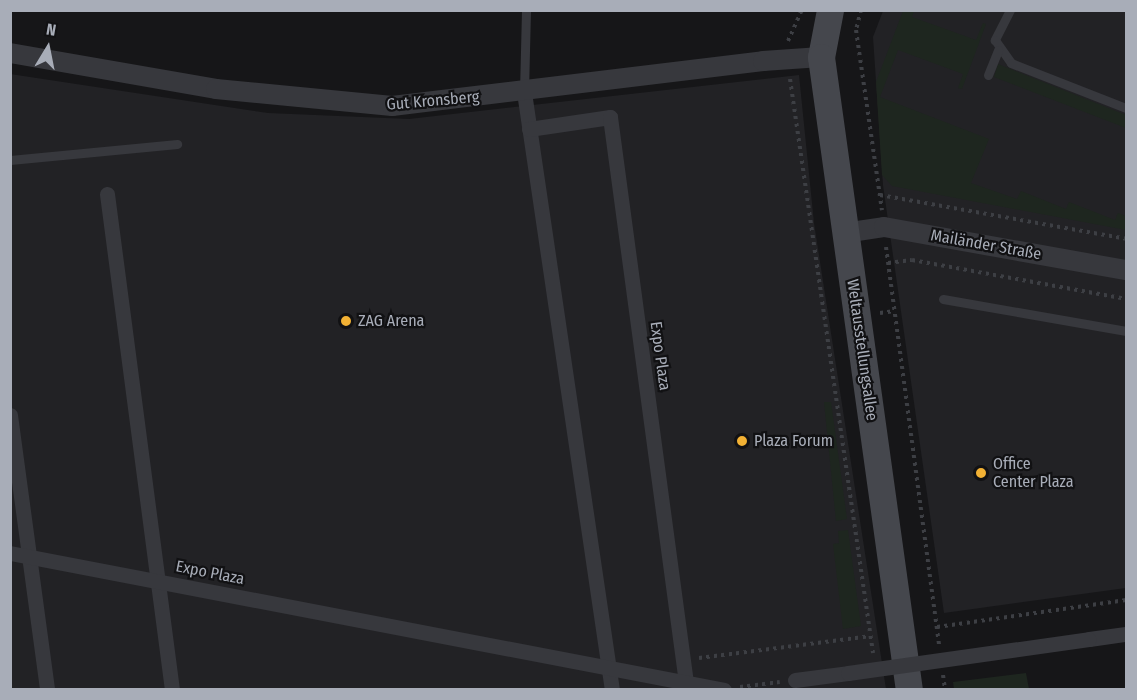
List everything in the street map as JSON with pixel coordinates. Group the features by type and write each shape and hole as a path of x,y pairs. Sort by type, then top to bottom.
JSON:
{"main road":[{"name":"Weltausstellungsallee","path":"830,10 821,57 909,690"}],"street":[{"name":"Gut Kronsberg","path":"10,53 308,101 392,106 821,57"},
{"path":"524,92 612,690"},
{"name":"Expo Plaza","path":"529,129 610,117 686,685"},
{"name":"Expo Plaza","path":"107,194 172,690"},
{"name":"Mailänder Straße","path":"844,233 884,227 1126,270"},
{"path":"10,415 47,690"},
{"name":"Expo Plaza","path":"10,553 609,667 686,685 730,689"},
{"path":"795,680 1126,634"}],"lane":[{"path":"524,92 526,10"},
{"path":"1010,10 995,40 998,50 1011,63 1126,108"},
{"path":"988,75 998,50"},
{"path":"10,160 177,144"},
{"path":"943,299 1126,331"}],"path":[{"path":"802,10 788,40 789,59 873,657"},
{"path":"861,10 856,30 880,195 939,648"},
{"path":"880,195 1126,239"},
{"path":"888,263 912,260 1126,299"},
{"path":"937,627 1126,600"},
{"path":"682,660 870,636"},
{"path":"942,669 945,690"},
{"path":"730,689 795,680"}],"shaded area":[{"path":"883,11 1126,11 1126,588 944,613 883,185 873,37"},
{"path":"903,11 914,11 912,17 976,40 983,23 986,24 962,89 958,88 963,74 898,50 880,97 989,139 971,183 1017,199 1021,191 1066,209 1069,202 1115,220 1118,213 1126,216 1126,230 892,186 882,175 876,82"},
{"path":"998,64 1126,115 1126,128 994,77"},
{"path":"10,74 268,113 409,119 799,75 814,223 886,689 11,689"},
{"path":"824,402 831,402 847,519 836,521"},
{"path":"848,530 861,626 843,629 833,544 839,543 838,531"},
{"path":"1026,673 1029,689 954,689 953,682"}],"place":[{"name":"ZAG Arena","path":"346,321"},
{"name":"Plaza Forum","path":"742,441"},
{"name":"Office Center Plaza","path":"981,473"}]}
